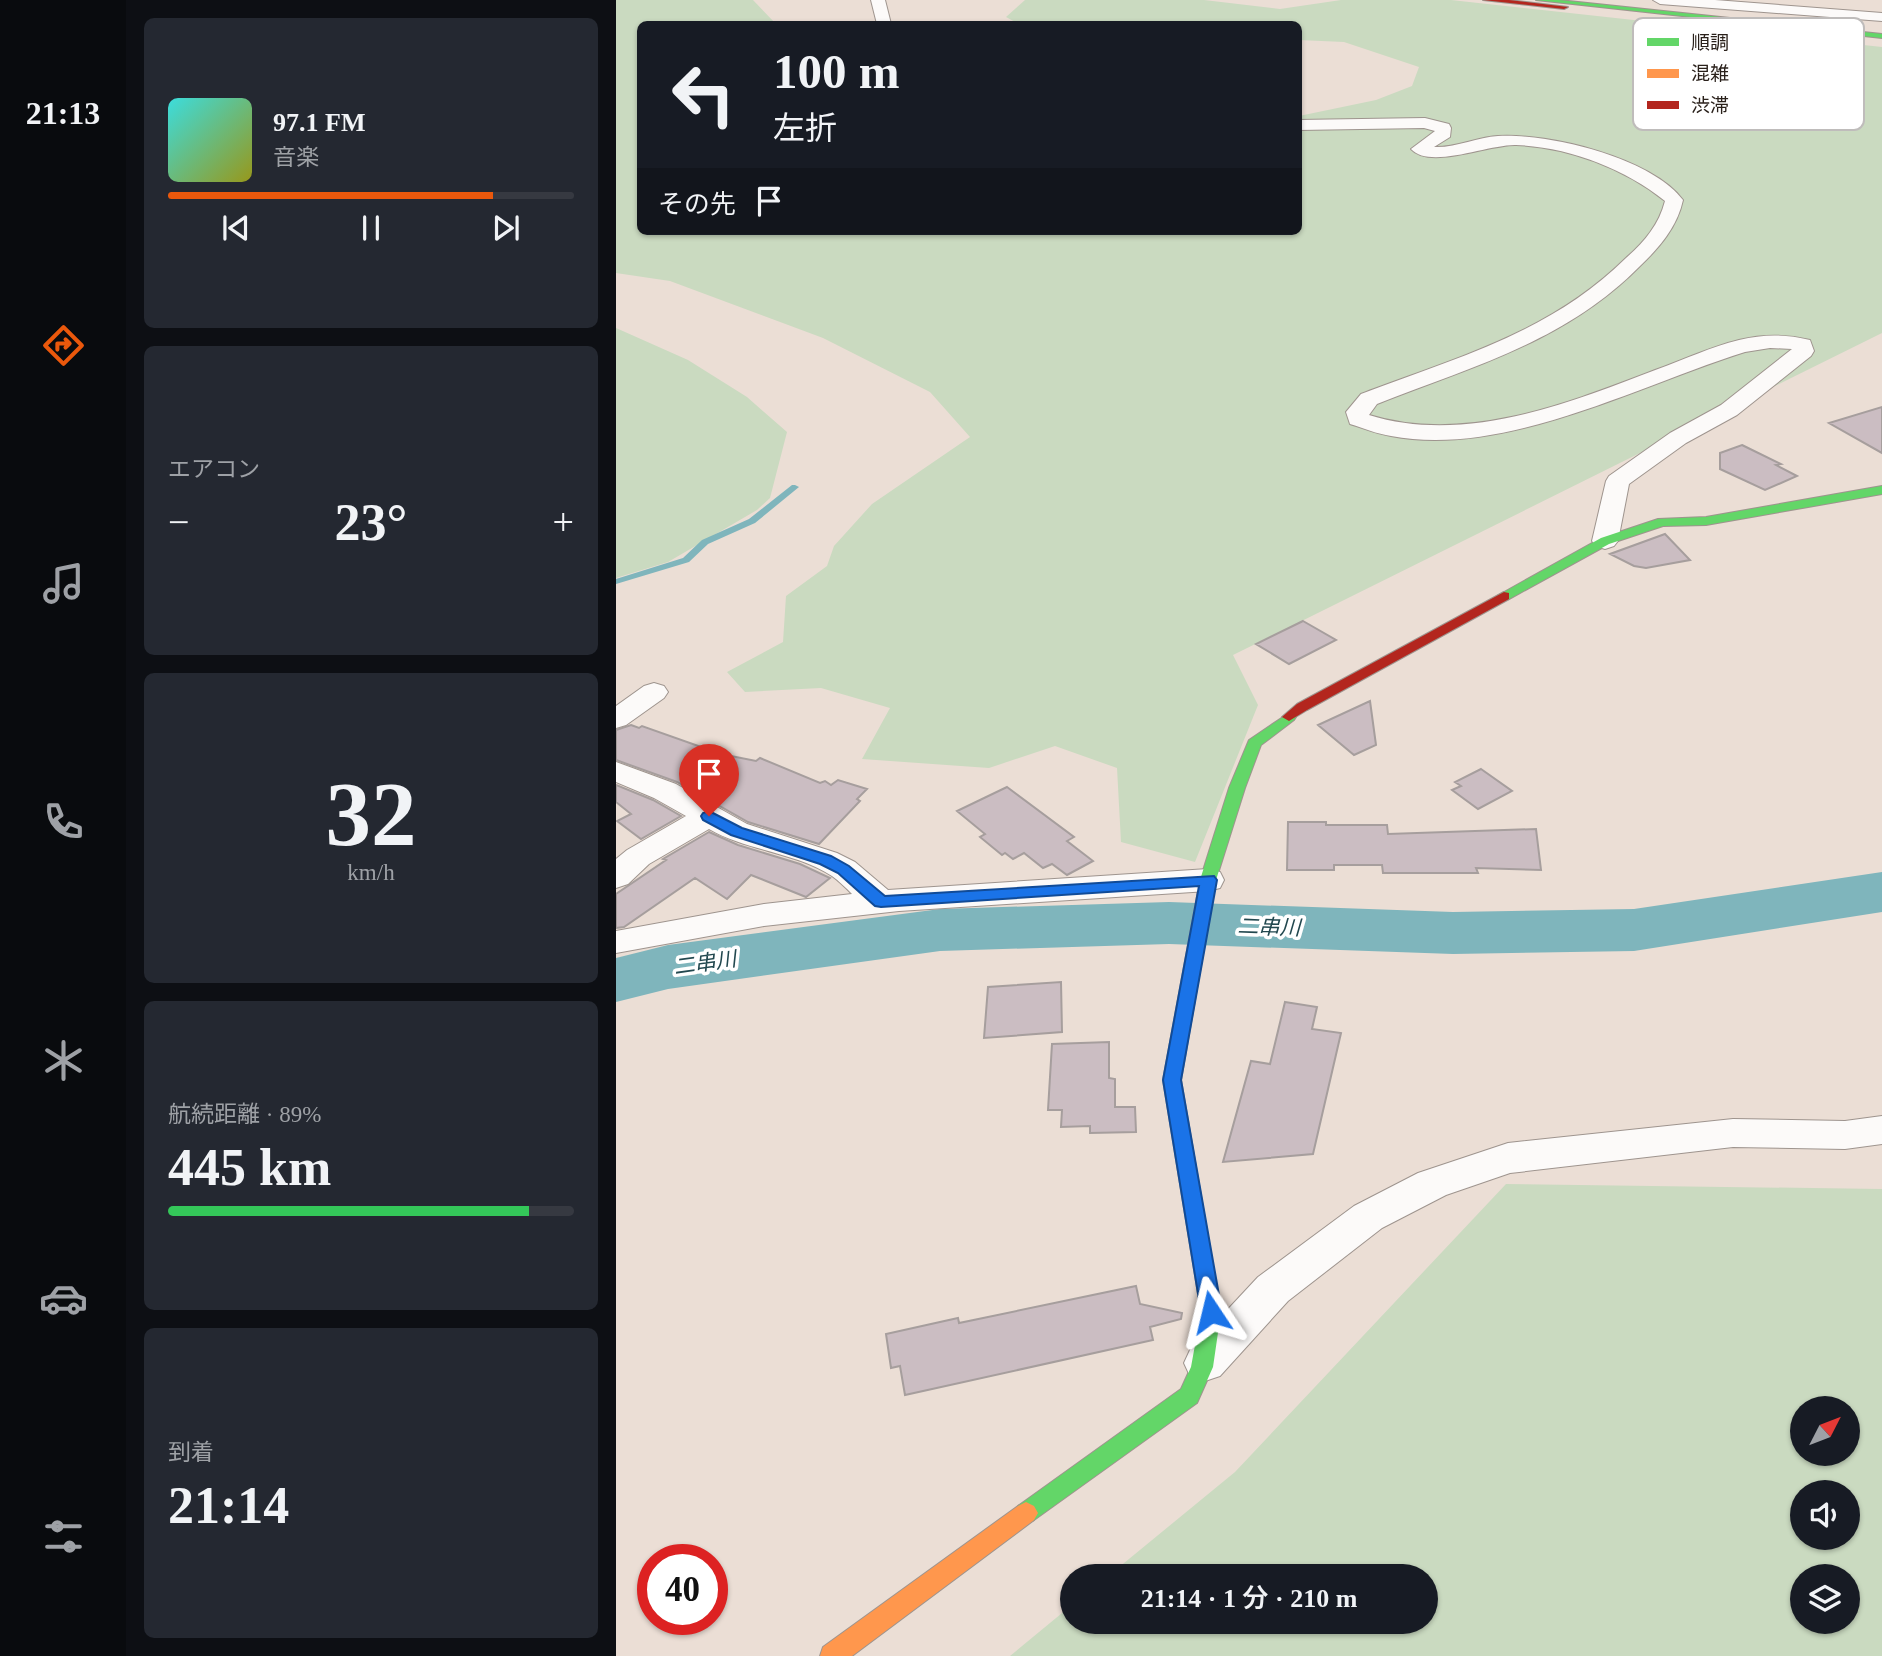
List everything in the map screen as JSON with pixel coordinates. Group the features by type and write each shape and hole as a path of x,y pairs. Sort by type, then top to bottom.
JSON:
{"main road":[{"path":"1486,0 1689,18"},
{"path":"1539,0 1697,18"},
{"path":"1592,0 1760,18"},
{"path":"1627,0 1770,18"},
{"path":"1864,28 1882,29"},
{"path":"1864,34 1882,36"},
{"path":"832,1656 1189,1396 1202,1367 1211,1312 1172,1080 1208,880 1254,743 1302,707 1605,541 1662,522 1706,521 1882,490"}],"street":[{"path":"878,0 883,21"},
{"path":"1660,0 1882,17"},
{"path":"1302,125 1425,123 1443,128 1444,133 1420,149 1438,154 1494,141 1546,143 1612,164 1661,187 1674,200 1674,211 1653,243 1616,279 1552,326 1369,399 1357,412 1358,419 1370,425 1423,434 1506,423 1594,400 1715,354 1767,340 1802,345 1803,351 1739,402 1678,438 1618,481 1605,541"},
{"path":"616,719 654,692"},
{"path":"616,771 665,792 736,831 826,860 844,869 881,902"},
{"path":"616,877 638,857 709,816"},
{"path":"616,942 764,915 881,902 1208,880"},
{"path":"1202,1367 1273,1289 1368,1217 1432,1184 1508,1158 1733,1133 1845,1135 1882,1130"}],"green space":[{"path":"616,0 753,0 773,21 637,21 637,235 1302,235 1302,115 1376,100 1412,86 1419,67 1344,42 1302,40 1302,21 1013,21 1006,17 1025,0 1204,0 1280,9 1341,0 1451,0 1633,20 1633,130 1864,130 1864,45 1882,47 1882,333 1233,655 1258,705 1195,862 1121,842 1117,768 1055,746 989,768 862,759 890,708 821,688 745,692 727,672 783,642 786,596 827,566 834,546 872,504 970,437 930,392 823,338 670,281 616,273"},
{"path":"616,328 688,360 747,397 787,432 770,498 757,510 668,562 616,578"},
{"path":"1506,1184 1882,1189 1882,1656 1010,1656 1060,1615 1060,1634 1438,1634 1438,1564 1123,1564 1235,1472"}],"building":[{"path":"1882,407 1882,453 1829,423"},
{"path":"1742,445 1781,464 1776,465 1797,476 1765,490 1720,469 1720,453"},
{"path":"1665,534 1690,560 1646,568 1634,566 1610,554"},
{"path":"1303,621 1336,640 1289,664 1256,644"},
{"path":"1370,701 1376,745 1354,755 1318,725"},
{"path":"631,725 639,728 642,726 721,754 756,761 760,758 820,783 825,781 831,785 838,780 867,789 857,799 860,801 819,844 748,822 677,782 616,760 616,730"},
{"path":"1481,769 1512,791 1478,809 1452,790 1461,786 1455,782"},
{"path":"616,785 653,800 681,816 641,839 617,821 631,814 616,802"},
{"path":"1007,787 1074,837 1067,841 1093,861 1067,875 1052,864 1043,868 1024,853 1013,859 1005,853 1002,855 980,837 985,834 957,811"},
{"path":"1288,822 1387,825 1388,834 1536,829 1541,870 1476,868 1478,873 1383,873 1382,865 1334,865 1334,870 1287,870"},
{"path":"709,832 738,845 800,864 830,878 806,897 751,875 727,899 695,878 624,927 616,928 616,894 666,860 663,859"},
{"path":"1061,982 1062,1032 984,1038 988,987"},
{"path":"1285,1002 1317,1007 1312,1029 1341,1033 1313,1154 1223,1162 1251,1061 1270,1064"},
{"path":"1109,1042 1109,1078 1115,1079 1115,1107 1135,1107 1136,1132 1090,1133 1090,1126 1061,1127 1062,1110 1048,1110 1052,1044"},
{"path":"1136,1286 1140,1304 1182,1313 1181,1319 1150,1327 1153,1340 905,1395 900,1366 891,1368 886,1334 958,1318 959,1323"}],"waterway":[{"path":"616,582 686,560 705,542 752,521 795,487"},
{"name":"二串川","path":"616,980 668,967 940,930 1169,923 1453,933 1634,930 1882,892"}],"traffic: fast":[{"path":"1539,0 1710,18"},
{"path":"1864,34 1882,36"},
{"path":"1504,596 1605,541 1662,522 1706,521 1882,490"},
{"path":"1026,1513 1189,1396 1202,1367 1211,1312 1172,1080 1208,880 1237,788 1254,743 1289,717"}],"traffic: slow":[{"path":"832,1656 1026,1513"}],"traffic: jam":[{"path":"1486,0 1564,7"},
{"path":"1289,717 1302,707 1504,596"}],"route":[{"path":"709,816 736,831 807,852 844,869 881,902 1208,880 1172,1080 1211,1312"}]}
